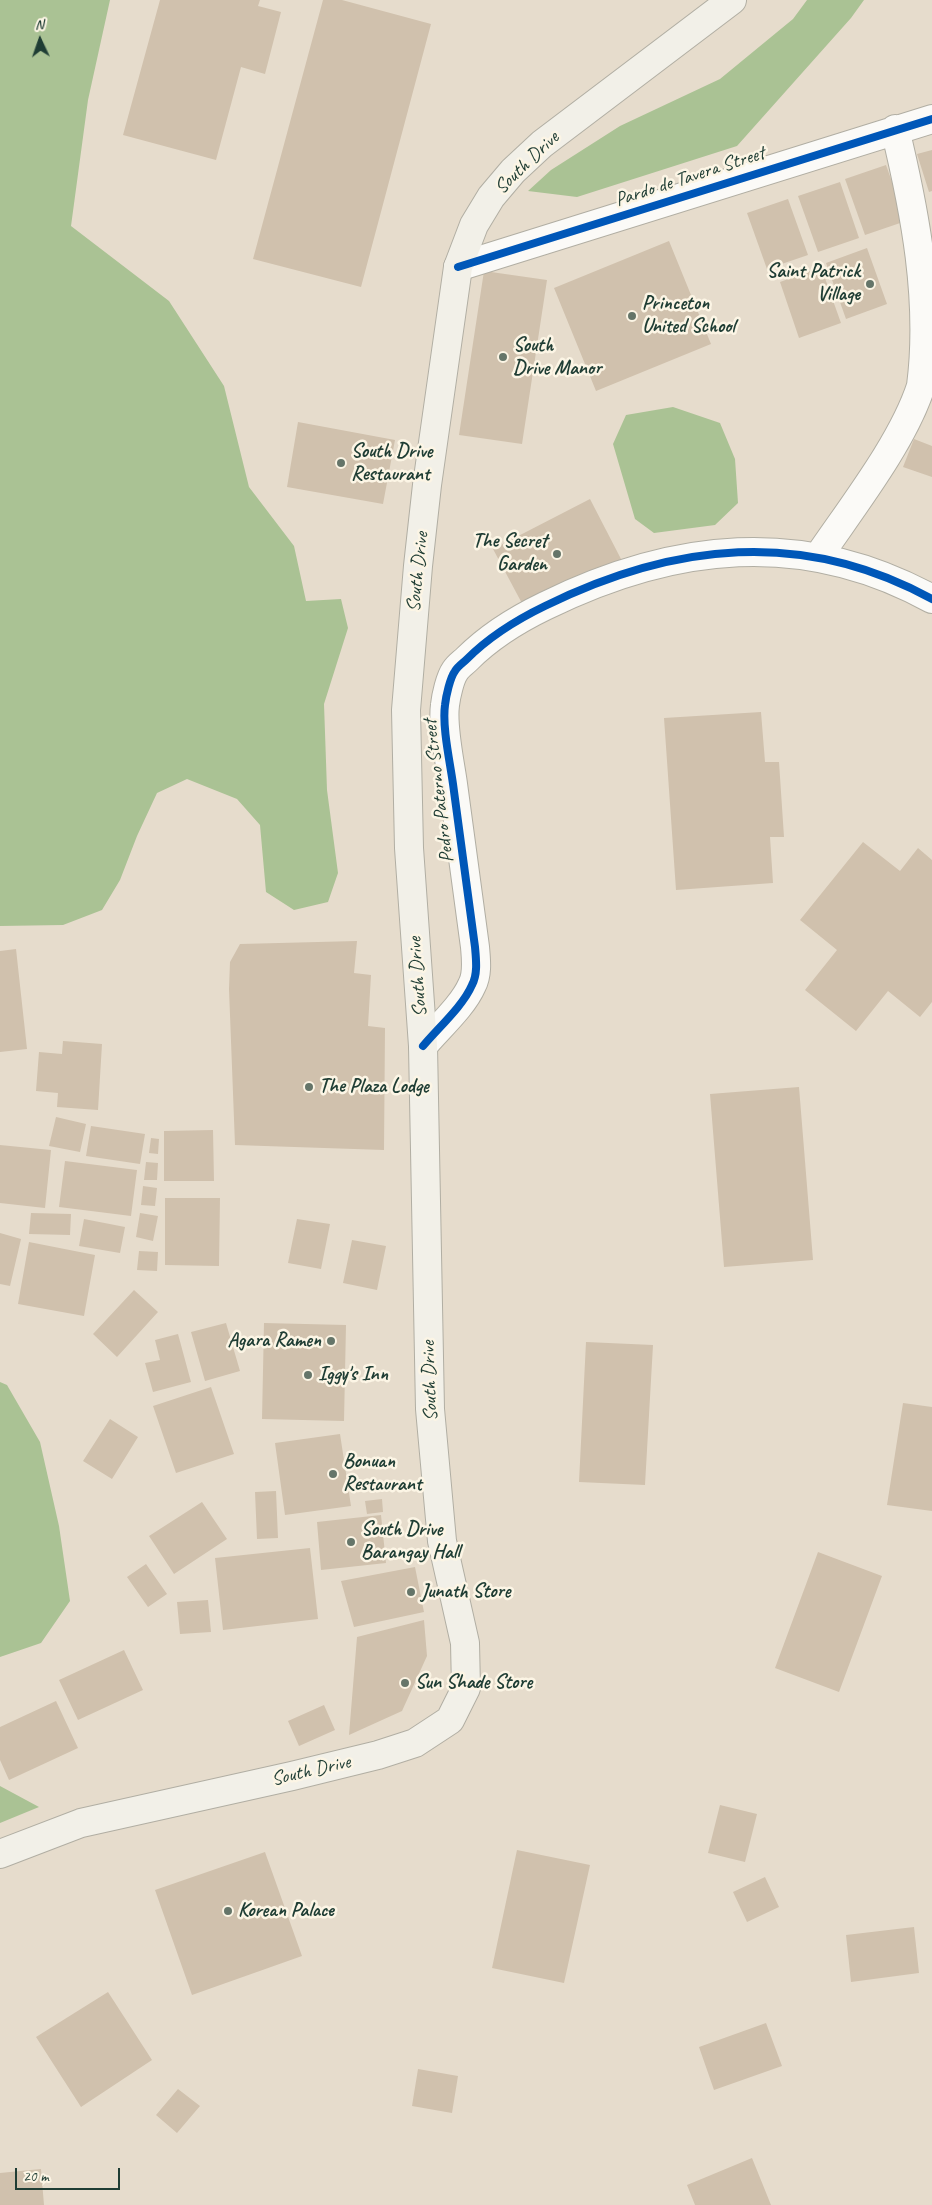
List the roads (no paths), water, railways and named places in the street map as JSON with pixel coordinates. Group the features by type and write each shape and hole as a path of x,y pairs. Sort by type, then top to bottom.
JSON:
{"main road":[{"name":"South Drive","path":"0,1854 82,1823 292,1776 378,1755 414,1743 450,1720 466,1688 465,1643 442,1541 430,1409 423,1046 409,848 406,710 425,503 458,267 474,225 491,197 513,171 542,144 732,0"}],"street":[{"name":"Pardo de Tavera Street","path":"458,267 932,119"},
{"path":"818,557 889,450 921,386 928,353 931,311 929,274 923,234 895,129"},
{"name":"Pedro Paterno Street","path":"423,1046 473,985 476,968 475,947 447,741 444,705 455,671 482,643 518,619 571,593 622,573 671,560 717,553 769,551 818,557 866,571 916,590 932,599"}],"place":[{"name":"Saint Patrick Village","path":"870,284"},
{"name":"Princeton United School","path":"632,316"},
{"name":"South Drive Manor","path":"503,357"},
{"name":"South Drive Restaurant","path":"341,463"},
{"name":"The Secret Garden","path":"557,554"},
{"name":"The Plaza Lodge","path":"309,1087"},
{"name":"Agara Ramen","path":"331,1341"},
{"name":"Iggy's Inn","path":"308,1375"},
{"name":"Bonuan Restaurant","path":"333,1474"},
{"name":"South Drive Barangay Hall","path":"351,1542"},
{"name":"Junath Store","path":"411,1592"},
{"name":"Sun Shade Store","path":"405,1683"},
{"name":"Korean Palace","path":"228,1911"}]}
